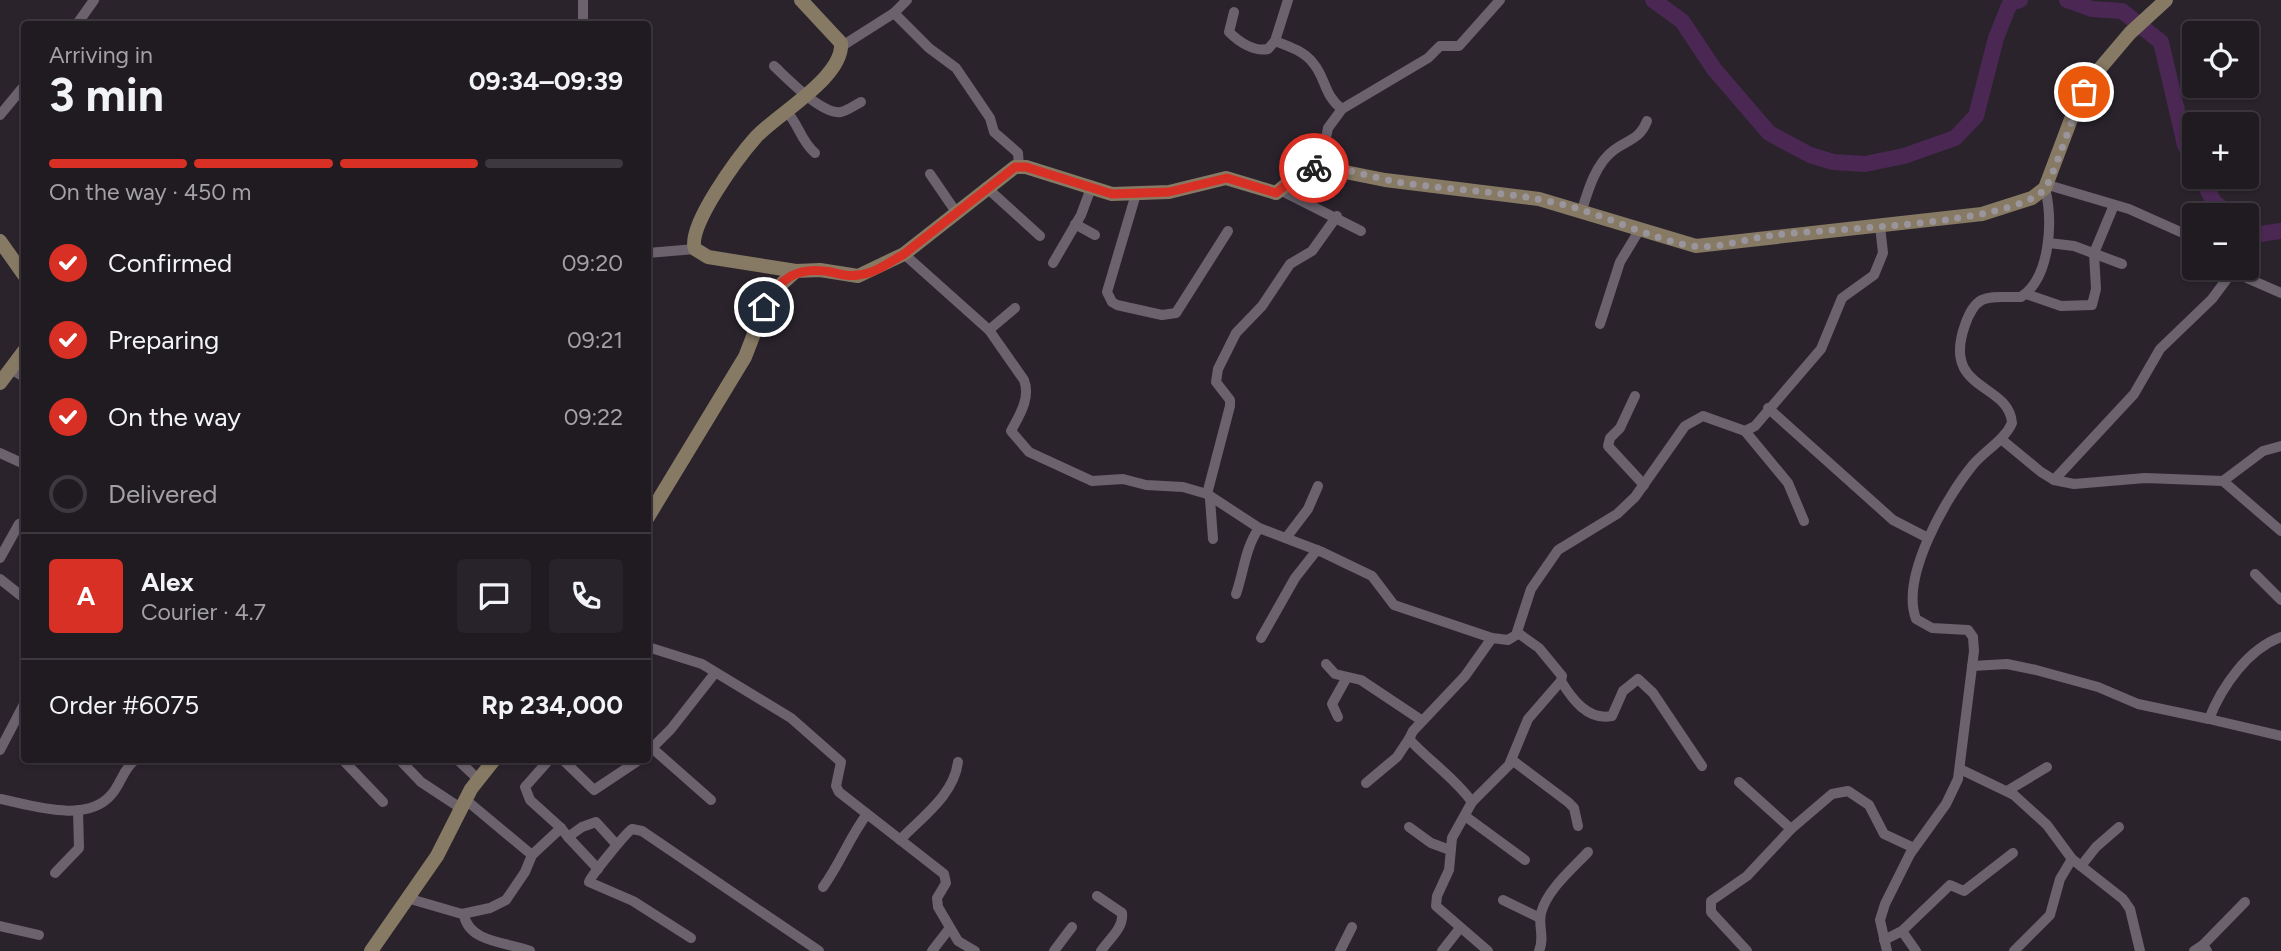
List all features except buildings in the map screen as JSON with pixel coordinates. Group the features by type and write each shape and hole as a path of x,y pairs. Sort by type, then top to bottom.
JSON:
{"street":[{"path":"79,21 94,0"},
{"path":"583,0 583,21"},
{"path":"801,0 842,46"},
{"path":"695,249 693,239 697,226 732,169 756,137 808,96 839,55 842,46 894,13 907,0"},
{"path":"1234,12 1229,32 1259,50 1268,49 1275,41 1289,0"},
{"path":"1320,167 1328,128 1342,109 1425,60 1443,45 1459,46 1500,0"},
{"path":"2013,853 1964,891 1950,885 1886,946 1881,929 1882,913 1914,848 1950,798 1960,769 1974,643 1971,633 1958,628 1927,627 1916,619 1913,613 1914,588 1928,538 1971,467 2001,439 2012,423 2010,413 1964,369 1958,347 1966,321 1982,298 1993,295 2021,297 2026,294 2049,243 2049,203 2046,187 2071,118 2091,79 2130,33 2160,5"},
{"path":"894,13 929,48 956,68 990,118 994,132 1018,153 1019,166"},
{"path":"1275,41 1294,48 1313,62 1329,98 1342,109"},
{"path":"774,66 808,96 841,112 861,102"},
{"path":"0,116 21,90"},
{"path":"786,111 793,118 802,140 815,153"},
{"path":"1581,210 1591,180 1608,156 1637,138 1647,121"},
{"path":"651,253 695,249 708,257 796,271 820,270 858,276 904,254 986,187 1019,166 1112,194 1169,192 1227,178 1270,192 1282,191 1337,216 1362,231"},
{"path":"1282,191 1303,171 1320,167 1405,183 1484,190 1581,210 1687,245 1708,246 1771,235 1982,214 2032,198 2046,187"},
{"path":"930,174 956,212"},
{"path":"986,187 1040,236"},
{"path":"2046,187 2114,205 2182,231"},
{"path":"1053,263 1091,188"},
{"path":"1136,194 1107,292 1112,302 1162,315 1176,313 1228,231"},
{"path":"2026,294 2061,306 2092,305 2096,289 2094,253 2114,205"},
{"path":"1213,539 1208,496 1230,406 1230,400 1216,382 1224,354 1236,333 1262,306 1290,264 1312,251 1337,216"},
{"path":"1075,224 1095,234"},
{"path":"1745,431 1755,426 1821,349 1842,298 1874,275 1882,253 1880,226"},
{"path":"1600,324 1619,262 1640,229"},
{"path":"0,241 21,271"},
{"path":"2049,243 2094,253 2122,264"},
{"path":"904,254 989,330 1026,385 1023,408 1011,431 1029,452 1092,481 1123,479 1146,485 1183,486 1208,496 1259,528 1317,550 1372,576 1394,605 1492,638 1508,640 1518,633 1531,589 1558,550 1617,514 1644,485 1685,426 1694,418 1703,415 1745,431 1787,483 1804,521"},
{"path":"651,512 745,356 767,301 796,271"},
{"path":"2054,480 2134,394 2160,349 2212,299 2226,280"},
{"path":"2254,280 2281,293"},
{"path":"989,330 1015,309"},
{"path":"0,383 21,355"},
{"path":"11,369 21,375"},
{"path":"1636,396 1620,428 1610,438 1608,446 1644,485"},
{"path":"1768,408 1896,523 1928,538"},
{"path":"2001,439 2054,480 2074,484 2146,478 2223,481 2281,531"},
{"path":"2223,481 2263,451 2281,446"},
{"path":"0,453 21,463"},
{"path":"1286,538 1308,509 1318,485"},
{"path":"0,558 21,523"},
{"path":"1237,594 1245,569 1246,555 1259,528"},
{"path":"1261,638 1294,578 1317,550"},
{"path":"2255,575 2281,600"},
{"path":"0,579 21,596"},
{"path":"1484,949 1436,906 1437,896 1450,870 1452,838 1472,802 1512,760 1528,719 1561,681 1562,676 1553,662 1518,633"},
{"path":"2209,719 2219,698 2241,667 2260,646 2281,637"},
{"path":"1366,783 1396,757 1421,720 1465,676 1492,638"},
{"path":"651,649 693,660 812,733 841,762 837,789 944,874 946,883 936,901 949,929 961,944 975,951"},
{"path":"1326,664 1335,674 1361,680 1421,720"},
{"path":"1972,666 2007,664 2036,670 2098,687 2138,704 2281,736"},
{"path":"651,749 715,673"},
{"path":"1338,717 1332,704 1347,677"},
{"path":"1561,681 1582,709 1608,717 1623,691 1634,679 1638,679 1653,693 1702,766"},
{"path":"0,750 3,737 21,709"},
{"path":"1409,738 1426,758 1464,790 1472,802"},
{"path":"651,751 711,800"},
{"path":"1512,760 1568,802 1574,808 1578,826"},
{"path":"900,839 947,792 954,782 958,762"},
{"path":"0,799 45,808 78,810 103,803 115,790 125,769 132,763"},
{"path":"346,763 383,802"},
{"path":"403,763 421,782 464,805 532,855"},
{"path":"461,763 478,779"},
{"path":"372,951 437,856 478,779 492,763"},
{"path":"546,763 532,776 525,787 526,793 598,869"},
{"path":"567,763 594,790 634,763"},
{"path":"2007,790 2047,767"},
{"path":"1960,769 2007,790 2047,825 2077,862 2127,904 2136,949"},
{"path":"1739,782 1791,829"},
{"path":"1747,951 1711,912 1711,901 1746,876 1791,829 1832,794 1848,791 1869,805 1884,834 1914,848"},
{"path":"55,873 79,848 78,810"},
{"path":"823,887 867,814"},
{"path":"1465,816 1525,860"},
{"path":"568,837 582,827 596,822 616,844"},
{"path":"1409,827 1430,843 1450,850"},
{"path":"2014,951 2050,915 2060,879 2119,827"},
{"path":"407,898 464,915 503,902 525,872 532,855 561,828"},
{"path":"691,938 633,901 590,884 591,875 611,856 616,844 632,829 642,831 819,951"},
{"path":"1539,951 1544,937 1540,918 1550,894 1588,852"},
{"path":"1097,896 1122,913 1123,918 1101,951"},
{"path":"1503,900 1540,918"},
{"path":"2202,949 2245,902"},
{"path":"464,915 467,925 476,934 530,951"},
{"path":"0,926 39,935"},
{"path":"1340,951 1352,926"},
{"path":"1054,951 1072,927"},
{"path":"1442,951 1460,928"},
{"path":"932,951 949,929"},
{"path":"1902,931 1916,951"}],"waterway":[{"path":"1653,0 1682,21 1714,69 1769,133 1810,155 1833,162 1865,164 1904,156 1955,138 1976,116 1996,38 2010,3 2020,0"},
{"path":"2067,0 2092,9 2122,11 2161,42 2182,132"},
{"path":"2207,189 2215,203"},
{"path":"2259,233 2281,231"}],"way so far":[{"path":"1314,168 1405,183 1484,190 1539,199 1595,214 1687,245 1708,246 1771,235 1853,230 1965,217 2032,198 2048,185 2061,143 2084,92"}],"route":[{"path":"764,307 777,288 796,271 820,270 858,276 885,265 904,254 1015,167 1026,167 1112,194 1169,192 1227,178 1276,193 1282,191 1303,171 1314,168"}]}
